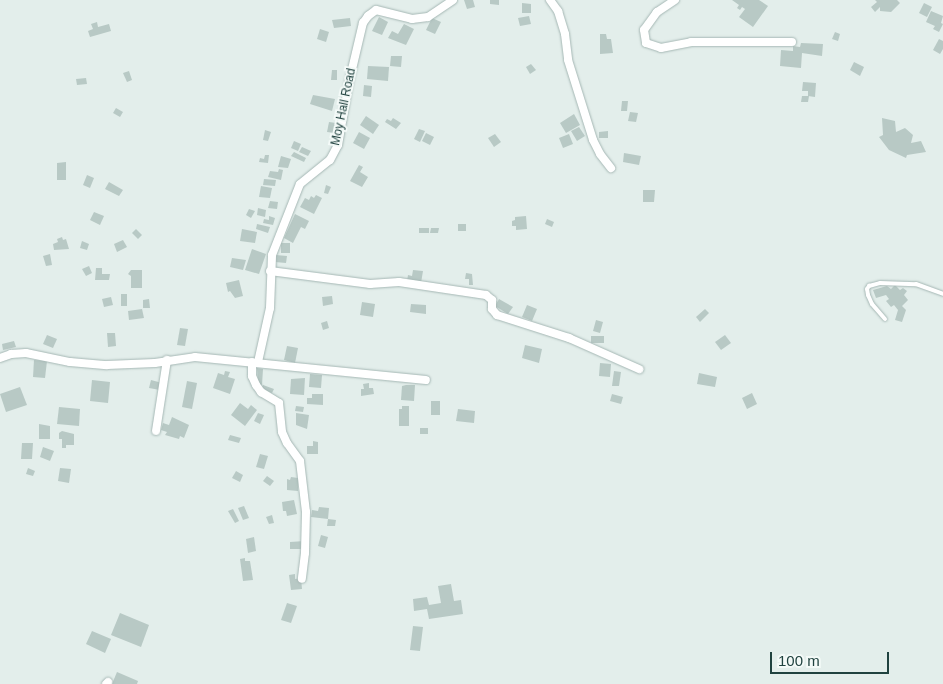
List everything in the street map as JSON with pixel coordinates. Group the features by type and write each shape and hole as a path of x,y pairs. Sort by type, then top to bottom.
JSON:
{"street":[{"name":"Moy Hall Road","path":"255,362 270,308 272,255 300,184 330,160 338,145 349,82 363,23 376,10 412,19 428,17 453,0"},
{"path":"550,0 558,11 565,34 568,60 593,140 600,154 611,168"},
{"path":"675,0 657,12 644,30 646,42 661,48 691,42 792,42"},
{"path":"270,271 370,284 400,282 486,295 492,300 492,309 497,315 569,338 639,369"},
{"path":"0,358 11,354 26,353 70,362 107,365 195,357 426,380"},
{"path":"156,430 167,360"},
{"path":"255,362 252,376 256,385 260,392 278,403 282,432 286,443 300,460 306,512 302,579"}],"lane":[{"path":"885,319 872,304 867,289 869,286 880,283 916,284 943,294"}],"building":[{"path":"464,0 473,0 475,7 467,9"},
{"path":"490,0 499,0 499,5 490,4"},
{"path":"732,0 759,0 768,6 753,27 739,17 745,9 742,7 740,10 737,8 739,5"},
{"path":"875,0 897,0 900,3 891,12 880,11 880,7 875,12 871,7 877,2"},
{"path":"522,3 531,4 531,13 522,13"},
{"path":"924,3 932,7 927,17 919,13"},
{"path":"931,11 943,16 941,23 943,24 939,32 933,29 935,26 926,22"},
{"path":"529,16 531,24 520,26 518,18"},
{"path":"379,17 388,22 382,35 372,31"},
{"path":"350,18 351,26 334,28 332,20"},
{"path":"432,18 441,22 435,34 426,30"},
{"path":"97,22 98,27 109,24 111,31 90,37 88,31 93,29 91,24"},
{"path":"404,24 414,29 406,45 388,38 392,31 398,34"},
{"path":"320,29 329,32 326,42 317,39"},
{"path":"835,32 840,34 838,41 832,39"},
{"path":"600,34 606,34 607,39 611,39 613,53 600,54"},
{"path":"939,39 943,41 943,49 940,54 933,50"},
{"path":"801,43 823,44 822,56 802,53 801,68 780,66 781,50 793,51 793,46 800,47"},
{"path":"391,56 402,56 401,67 390,66"},
{"path":"854,62 864,67 860,76 850,70"},
{"path":"531,64 536,70 530,74 526,67"},
{"path":"368,66 389,67 388,81 367,79"},
{"path":"332,70 337,70 337,80 331,80"},
{"path":"129,71 132,80 127,82 123,73"},
{"path":"86,78 87,84 77,85 76,79"},
{"path":"803,82 816,83 815,97 808,96 808,91 802,91"},
{"path":"364,85 372,86 371,97 363,96"},
{"path":"313,95 335,99 332,111 310,104"},
{"path":"802,96 809,96 808,102 801,102"},
{"path":"622,101 628,101 627,111 621,111"},
{"path":"116,108 123,112 120,117 113,113"},
{"path":"630,112 638,113 636,122 628,121"},
{"path":"574,114 580,125 566,133 560,123"},
{"path":"366,116 379,125 373,134 360,125"},
{"path":"393,118 401,123 396,129 385,122 387,119 391,121"},
{"path":"882,118 895,121 896,132 905,128 913,135 911,143 921,141 926,152 907,155 906,158 889,150 879,137 883,135"},
{"path":"329,122 336,123 335,133 327,132"},
{"path":"579,127 585,136 577,141 571,131"},
{"path":"419,129 425,131 420,142 414,139"},
{"path":"265,130 271,132 268,141 263,140"},
{"path":"608,131 608,138 599,138 599,132"},
{"path":"359,132 370,138 364,149 353,143"},
{"path":"426,133 434,137 430,145 422,141"},
{"path":"495,134 501,142 494,147 488,138"},
{"path":"569,134 573,144 563,148 559,138"},
{"path":"294,141 301,144 298,151 291,148"},
{"path":"302,147 311,151 308,156 299,152"},
{"path":"294,152 306,158 304,162 291,156"},
{"path":"624,153 641,156 639,165 623,162"},
{"path":"265,155 269,155 268,163 259,162 260,158 264,159"},
{"path":"281,156 291,159 288,168 278,167"},
{"path":"66,162 66,180 57,180 57,163"},
{"path":"359,165 363,167 360,172 368,177 362,187 350,181"},
{"path":"279,169 283,170 281,180 268,177 270,171 278,172"},
{"path":"87,175 94,178 90,188 83,185"},
{"path":"264,179 276,180 275,186 263,185"},
{"path":"109,182 123,190 119,196 105,189"},
{"path":"326,185 331,187 328,194 324,193"},
{"path":"261,186 272,188 270,198 259,197"},
{"path":"643,190 655,190 654,202 643,202"},
{"path":"316,195 322,198 314,214 300,207 305,198 309,200 311,196 314,198"},
{"path":"270,201 278,202 277,209 268,208"},
{"path":"258,208 266,210 265,217 257,215"},
{"path":"249,209 255,211 251,218 246,215"},
{"path":"94,212 104,216 100,225 90,220"},
{"path":"295,214 309,221 305,229 301,227 293,243 284,238"},
{"path":"269,216 275,218 273,225 263,223 264,219 269,220"},
{"path":"526,216 527,229 516,230 516,226 512,226 512,221 515,220 515,217"},
{"path":"547,219 554,222 552,227 545,224"},
{"path":"257,224 270,227 268,233 256,229"},
{"path":"458,224 466,224 466,231 458,231"},
{"path":"419,228 429,228 429,233 419,233"},
{"path":"431,228 439,228 438,233 430,233"},
{"path":"136,229 142,235 138,239 132,233"},
{"path":"242,229 257,232 255,243 240,241"},
{"path":"62,237 63,240 66,239 69,249 54,250 53,244"},
{"path":"123,240 127,247 117,252 114,244"},
{"path":"82,241 89,244 87,250 80,248"},
{"path":"281,243 290,243 290,253 281,253"},
{"path":"252,249 266,254 259,274 245,270"},
{"path":"50,254 52,265 46,266 43,256"},
{"path":"276,255 287,256 286,263 275,262"},
{"path":"232,258 246,260 243,270 230,267"},
{"path":"89,266 92,273 86,276 82,269"},
{"path":"96,268 102,268 102,274 110,274 109,280 95,280"},
{"path":"131,270 142,270 142,288 131,288 131,276 128,274"},
{"path":"413,270 423,271 421,283 407,281 408,275 412,276"},
{"path":"466,273 472,274 473,285 469,285 469,279 465,279"},
{"path":"239,280 243,296 235,298 230,291 228,292 226,283"},
{"path":"895,285 900,290 903,288 907,291 904,295 908,300 902,306 906,310 902,322 895,320 898,310 894,305 891,307 886,301 889,299 886,295 876,298 873,290 887,286 891,289"},
{"path":"121,294 127,294 127,306 121,306"},
{"path":"332,296 333,304 323,306 322,297"},
{"path":"111,297 113,305 104,307 102,299"},
{"path":"149,299 150,308 143,308 143,300"},
{"path":"499,299 513,307 508,314 495,306"},
{"path":"362,302 375,304 373,317 360,315"},
{"path":"411,304 426,305 426,314 410,312"},
{"path":"527,305 537,309 532,321 522,317"},
{"path":"142,309 144,318 129,320 128,311"},
{"path":"705,309 709,313 700,322 696,317"},
{"path":"596,320 603,322 600,333 593,331"},
{"path":"327,321 329,328 323,330 321,323"},
{"path":"180,328 188,329 185,346 177,345"},
{"path":"107,333 115,333 116,346 108,347"},
{"path":"47,335 57,339 53,348 43,344"},
{"path":"725,335 731,343 721,350 715,342"},
{"path":"591,336 604,336 604,343 591,343"},
{"path":"14,341 16,347 3,350 2,344"},
{"path":"525,345 542,349 539,363 522,358"},
{"path":"287,346 298,348 295,363 284,360"},
{"path":"34,360 47,361 45,378 33,377"},
{"path":"600,363 611,364 610,377 599,376"},
{"path":"257,368 263,369 262,385 258,384"},
{"path":"225,371 230,372 228,377 235,379 230,394 213,388 218,373 224,375"},
{"path":"614,371 621,372 619,386 612,386"},
{"path":"699,373 717,377 715,387 697,384"},
{"path":"310,374 322,375 321,388 309,387"},
{"path":"305,378 304,395 290,394 291,379"},
{"path":"92,380 110,382 108,403 90,401"},
{"path":"151,380 162,383 160,390 149,388"},
{"path":"187,381 197,383 192,409 182,407"},
{"path":"369,383 369,388 373,388 374,394 361,396 361,389 364,389 363,384"},
{"path":"263,385 274,389 272,393 261,389"},
{"path":"415,385 414,401 401,400 402,386"},
{"path":"20,387 27,405 6,412 0,394"},
{"path":"752,393 757,404 747,409 742,398"},
{"path":"312,394 323,394 323,405 307,404 307,398 312,398"},
{"path":"612,394 623,397 621,404 610,401"},
{"path":"431,401 440,401 440,415 431,415"},
{"path":"240,403 248,409 251,405 257,410 245,426 231,415"},
{"path":"296,406 304,407 303,412 295,411"},
{"path":"402,406 409,406 409,426 399,426 399,409 402,409"},
{"path":"59,407 80,409 79,426 57,424"},
{"path":"458,409 475,411 474,423 456,421"},
{"path":"258,413 264,415 260,424 254,421"},
{"path":"296,413 309,415 307,429 296,425"},
{"path":"172,417 189,425 184,438 180,436 179,439 165,435 167,432 161,430 163,423 169,425"},
{"path":"39,424 50,426 50,439 39,439"},
{"path":"420,428 428,428 428,434 420,434"},
{"path":"62,431 74,434 74,445 66,445 66,448 62,448 62,439 59,439 59,433"},
{"path":"230,435 241,438 239,443 228,440"},
{"path":"313,441 318,442 318,454 307,454 307,446 313,446"},
{"path":"22,443 33,443 32,459 21,459"},
{"path":"43,447 54,451 50,461 40,457"},
{"path":"260,454 268,456 264,469 256,467"},
{"path":"28,468 35,471 33,476 26,474"},
{"path":"60,468 71,469 69,483 58,481"},
{"path":"236,471 243,475 240,482 232,478"},
{"path":"267,476 274,481 270,486 263,481"},
{"path":"291,477 298,478 298,491 287,490 287,479 290,480"},
{"path":"294,500 297,514 287,516 286,511 283,511 282,502"},
{"path":"244,506 249,518 243,520 238,508"},
{"path":"319,507 329,508 328,519 311,517 312,510 318,511"},
{"path":"233,509 239,521 235,523 228,511"},
{"path":"272,515 274,523 269,524 266,517"},
{"path":"328,519 336,520 335,526 327,526"},
{"path":"321,535 328,537 325,548 318,546"},
{"path":"254,537 256,551 248,553 246,539"},
{"path":"305,541 305,549 290,549 290,542"},
{"path":"245,558 245,561 250,561 253,580 243,581 240,559"},
{"path":"295,574 295,579 301,578 302,589 291,590 289,575"},
{"path":"451,584 454,601 461,600 463,614 429,619 427,609 414,611 413,599 427,597 429,605 441,603 438,586"},
{"path":"287,603 297,606 291,623 281,620"},
{"path":"120,613 149,625 141,647 111,635"},
{"path":"413,626 423,627 420,651 410,650"},
{"path":"92,631 111,639 105,653 86,644"},
{"path":"117,672 138,681 137,684 112,684"}]}
